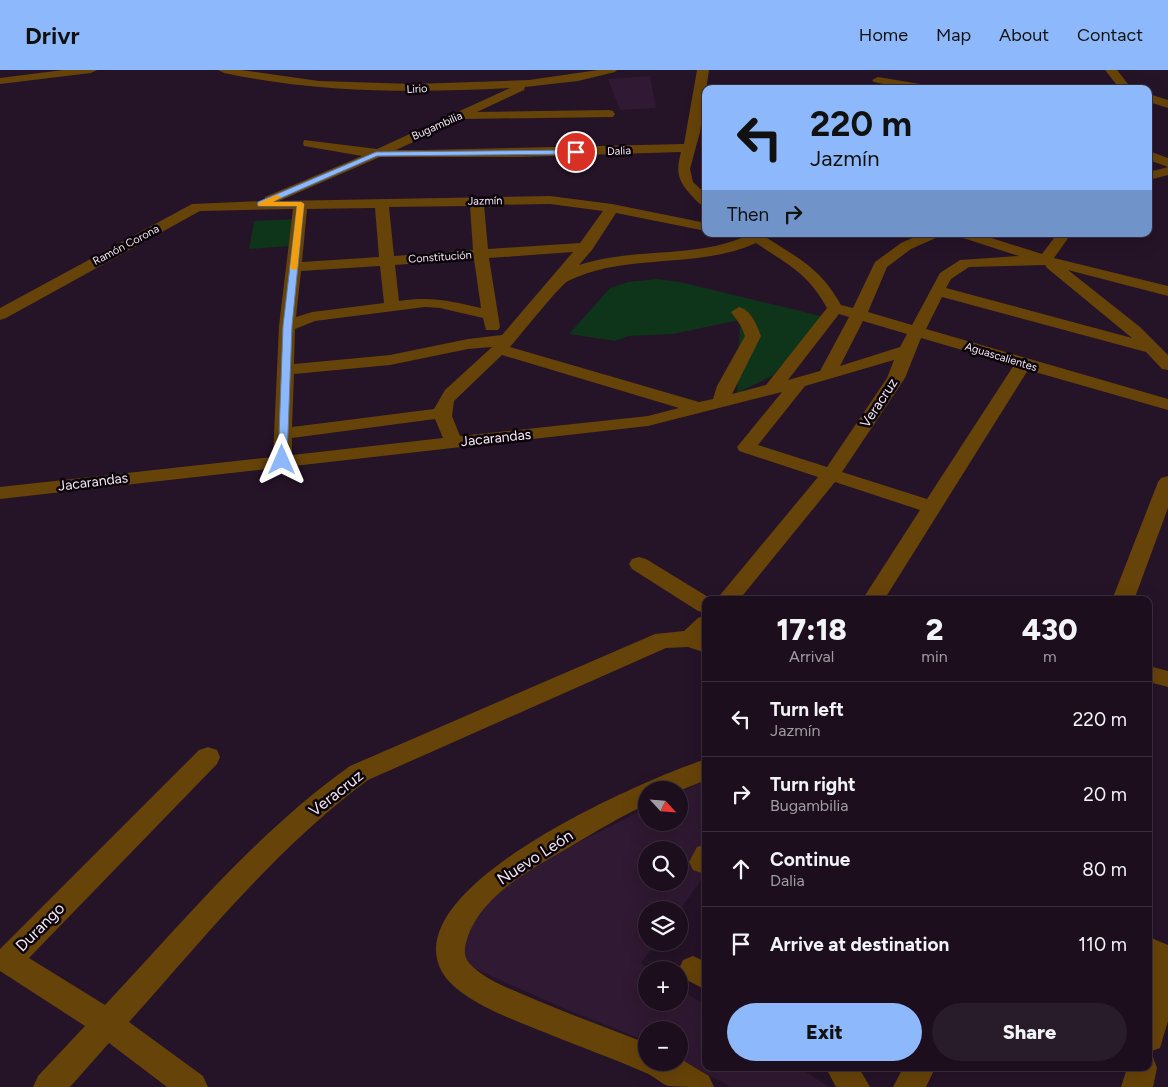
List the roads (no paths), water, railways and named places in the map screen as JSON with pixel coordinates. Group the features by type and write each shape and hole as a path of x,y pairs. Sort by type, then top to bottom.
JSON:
{"street":[{"path":"0,82 91,70"},
{"name":"Lirio","path":"224,70 265,80 412,89 529,83 580,78 610,70"},
{"name":"Bugambilia","path":"260,204 376,154 459,110 477,108 559,70"},
{"path":"702,85 703,70"},
{"path":"1111,70 1123,85"},
{"path":"468,86 494,74"},
{"path":"875,78 907,85"},
{"path":"412,89 412,92 443,100"},
{"path":"702,91 700,134 690,148 684,169 687,183 702,198"},
{"path":"1152,99 1168,104"},
{"path":"459,110 609,114"},
{"name":"Dalia","path":"309,142 337,150 376,154 539,154 690,148"},
{"path":"1152,156 1168,163"},
{"path":"1152,175 1168,171"},
{"name":"Jazmín","path":"260,204 550,200 612,208 702,226"},
{"path":"477,201 480,254 490,315 500,343"},
{"path":"381,202 392,305"},
{"name":"Ramón Corona","path":"0,315 197,206 260,204"},
{"path":"282,460 287,326 301,204"},
{"path":"454,443 442,413 445,401 562,278 587,247 612,208"},
{"path":"562,278 586,268 609,262 730,249 753,237"},
{"path":"760,237 808,268 826,289 835,308 772,388"},
{"path":"827,375 859,314 880,265 906,246 926,237"},
{"path":"973,237 1045,260 1168,291"},
{"path":"1045,260 1062,237"},
{"name":"Constitución","path":"294,267 587,247"},
{"path":"1045,260 1134,330 1168,365"},
{"name":"Veracruz","path":"730,596 832,473 896,378 907,350 945,276 965,263 1045,260"},
{"path":"938,291 1151,348"},
{"path":"287,326 312,317 392,305 440,303 490,315"},
{"name":"Aguascalientes","path":"835,308 1168,405"},
{"path":"720,404 726,386 753,336 749,325 739,312"},
{"path":"1134,330 1168,349"},
{"path":"286,370 390,360 500,343 699,408"},
{"name":"Jacarandas","path":"0,493 282,460 648,421 720,404 800,380 827,375 907,350"},
{"path":"876,596 1023,364"},
{"path":"800,380 746,447 832,473 933,508"},
{"path":"282,434 442,413"},
{"path":"1125,596 1168,482"},
{"path":"639,564 702,603"},
{"name":"Veracruz","path":"49,1087 250,868 327,796 358,773 663,640 701,636"},
{"path":"1152,675 1168,679"},
{"name":"Durango","path":"192,1087 108,1024 8,960 208,757"},
{"path":"677,781 702,771"},
{"name":"Nuevo León","path":"638,797 616,807 510,869 475,899 455,929 450,948 452,963 460,974 490,994 536,1015 638,1055"},
{"path":"1152,951 1168,959 1152,1026"},
{"path":"672,1071 698,1087"},
{"path":"843,1071 854,1087"},
{"path":"909,1087 918,1071"},
{"path":"1137,1087 1141,1071"}]}
